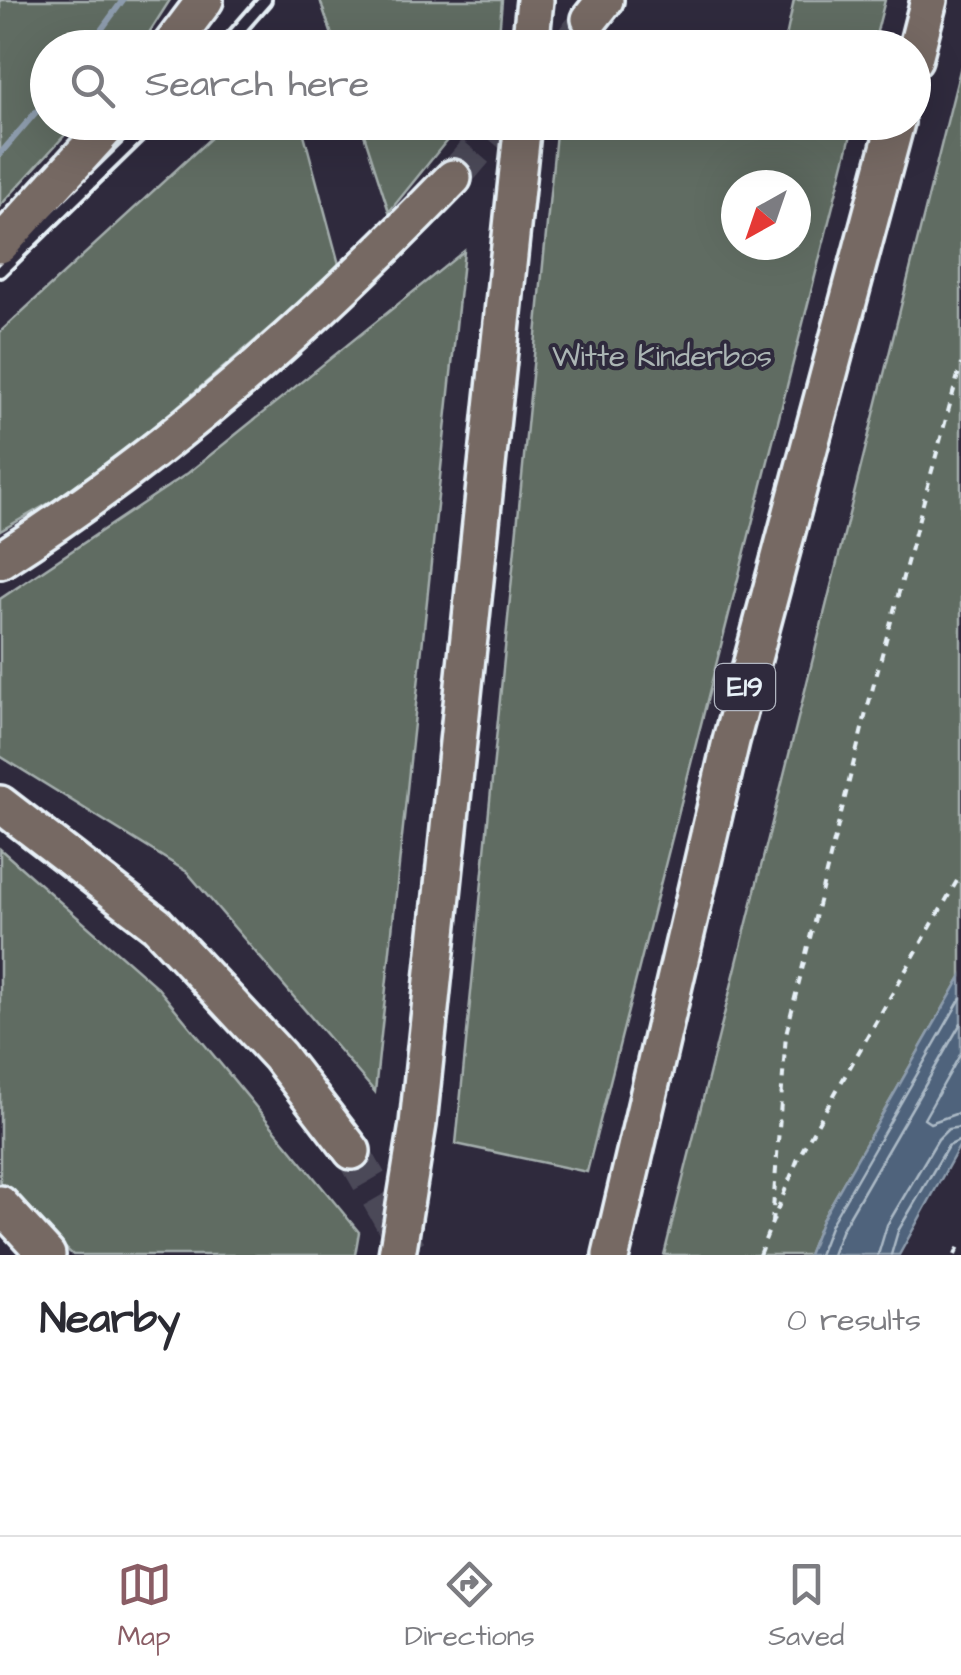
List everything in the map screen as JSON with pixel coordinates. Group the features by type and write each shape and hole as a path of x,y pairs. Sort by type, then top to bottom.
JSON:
{"highway":[{"path":"182,30 205,0"},
{"path":"532,30 535,0"},
{"path":"921,30 929,0"},
{"path":"0,245 96,140"},
{"path":"397,1255 418,1124 521,140"},
{"name":"E19","path":"611,1255 731,741 891,140"},
{"path":"0,560 72,514 287,341 453,178"},
{"path":"0,804 158,924 279,1056 352,1151"},
{"path":"0,1204 47,1255"}],"lane":[{"path":"239,30 265,0"},
{"path":"0,272 136,140"}],"path":[{"path":"772,1223 786,1034 866,713 961,364"},
{"path":"759,1255 799,1156 961,874"},
{"path":"955,1255 961,1242"}],"green space":[{"path":"0,0 170,0 151,30 30,30 30,140 60,140 0,206"},
{"path":"320,0 502,0 499,30 330,30"},
{"path":"794,0 885,0 877,30 788,30"},
{"path":"961,66 961,977 822,1220 808,1255 664,1255"},
{"path":"209,140 306,140 340,268 95,477 0,531 0,332"},
{"path":"366,140 447,140 389,212"},
{"name":"Witte Kinderbos","path":"555,140 850,140 587,1172 456,1144"},
{"path":"464,251 375,1092 187,872 0,756 0,599 188,473"},
{"path":"0,849 158,988 359,1232 355,1255 73,1255 0,1189"}],"water":[{"path":"961,977 961,1143 899,1255 808,1255 822,1220"}],"waterway":[{"path":"101,30 123,0"},
{"path":"0,154 30,119"}],"tunnel":[{"path":"581,30 590,19"},
{"path":"453,178 486,140"},
{"path":"352,1151 409,1250"}]}
